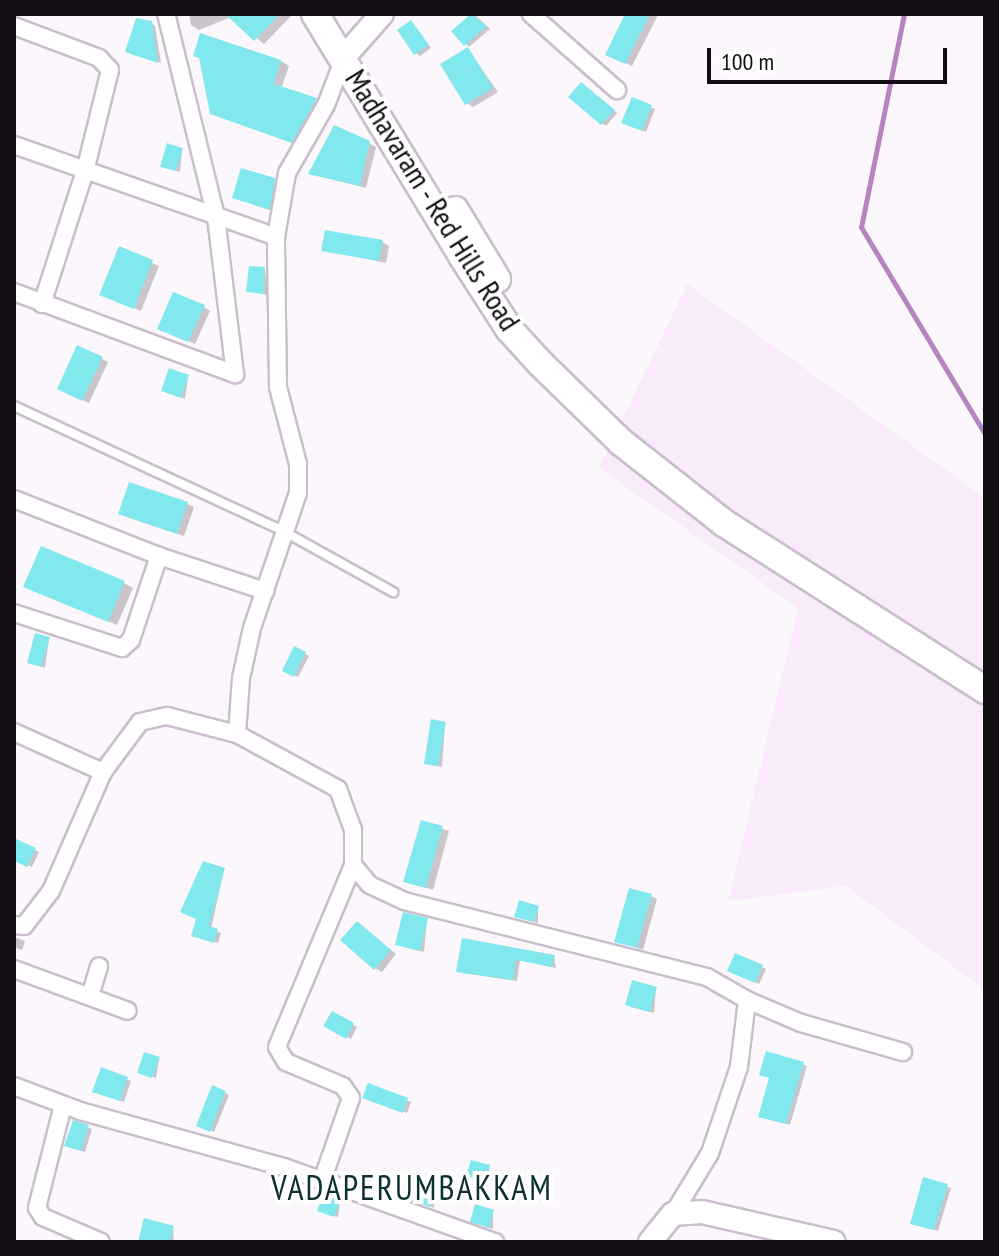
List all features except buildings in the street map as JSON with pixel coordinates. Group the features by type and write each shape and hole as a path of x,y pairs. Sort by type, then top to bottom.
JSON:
{"main road":[{"name":"Madhavaram - Red Hills Road","path":"315,14 349,52 521,322 580,389 649,453 739,519 985,669"},
{"name":"Madhavaram - Red Hills Road","path":"332,14 349,52 470,268 509,329 549,373 621,442 724,523 985,690"}],"street":[{"path":"14,292 235,374 216,217 167,17 149,14"},
{"path":"237,734 241,678 265,591 298,493 298,464 278,387 276,237 287,173 326,105 349,52 382,14"},
{"path":"531,14 617,90"},
{"path":"14,26 107,63 109,80 85,171 42,304"},
{"path":"14,145 276,237"},
{"path":"14,499 159,556 265,591"},
{"path":"14,613 122,648 131,640 159,556"},
{"path":"14,925 24,926 51,891 103,772 140,722 167,716 237,734 338,789 353,830 353,865 277,1047 286,1062 343,1086 351,1098 322,1181"},
{"path":"14,732 103,772"},
{"path":"353,865 370,885 404,901 707,977 747,1000 801,1023 903,1052"},
{"path":"90,996 99,966"},
{"path":"14,969 128,1011"},
{"path":"650,1242 673,1214 710,1153 739,1067 747,1000"},
{"path":"14,1086 63,1105 322,1181 495,1242"},
{"path":"63,1105 37,1208 43,1217 101,1242"},
{"path":"673,1214 702,1212 829,1241"}],"lane":[{"path":"14,406 285,532 393,592"}],"shaded area":[{"path":"687,284 985,498 985,990 846,886 728,901 798,608 599,468"}],"waterway":[{"path":"904,14 861,227 985,434"}],"district":[{"name":"VADAPERUMBAKKAM","path":"412,1188"}]}
